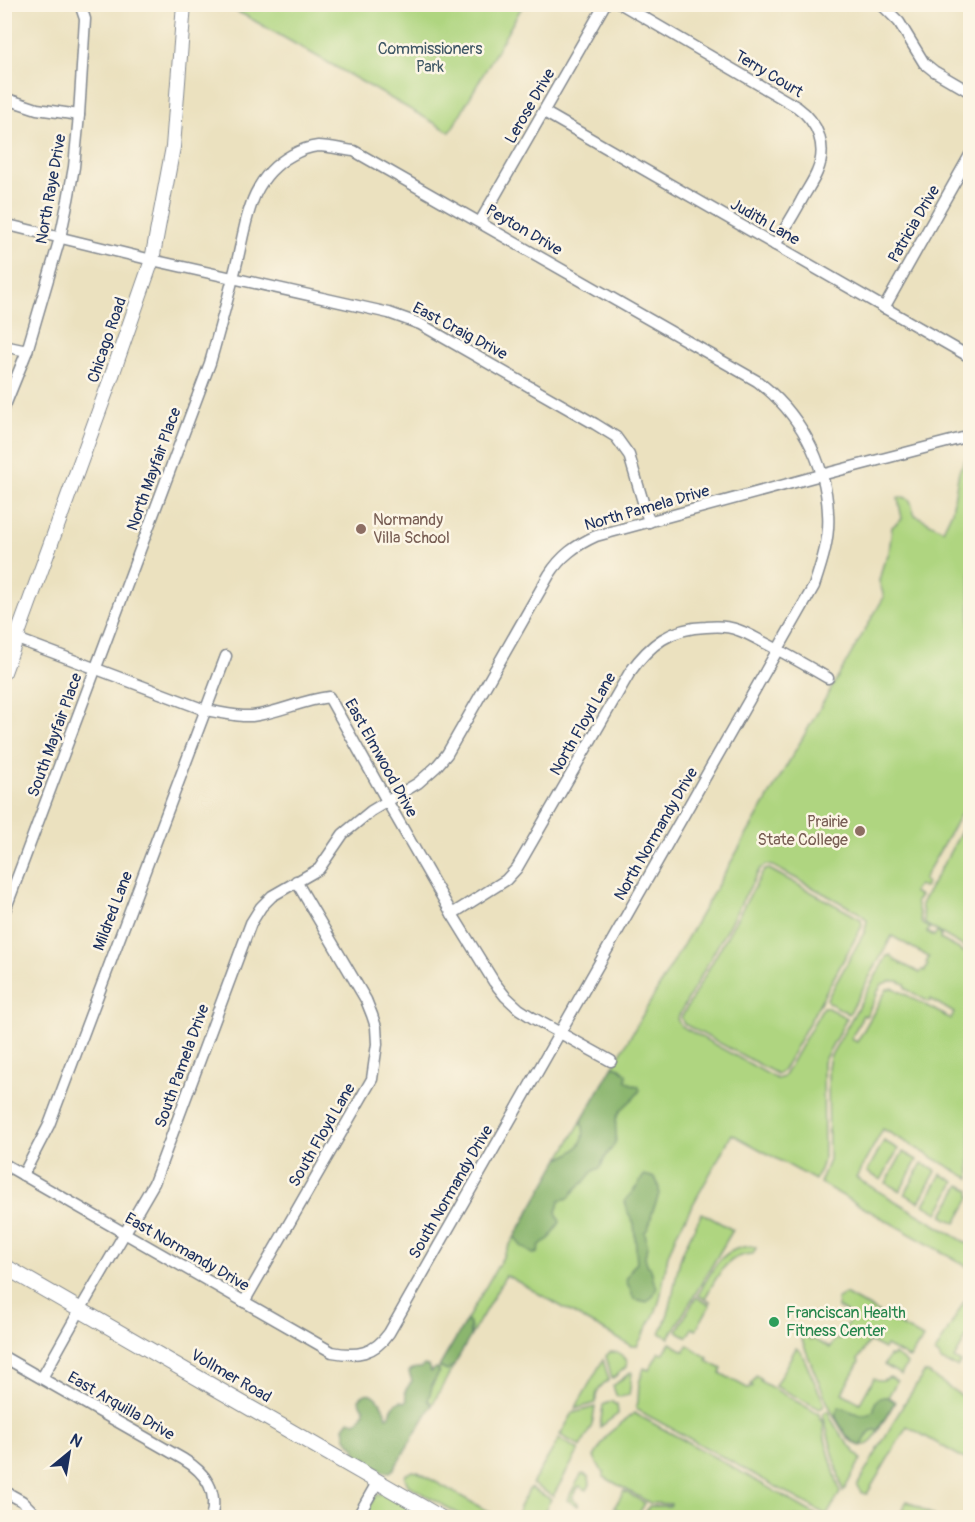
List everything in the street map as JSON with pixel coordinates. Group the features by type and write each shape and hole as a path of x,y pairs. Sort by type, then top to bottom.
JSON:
{"main road":[{"name":"Vollmer Road","path":"4,1266 441,1518"}],"street":[{"name":"North Raye Drive","path":"4,408 27,351 60,238 72,178 79,115 85,20 80,4"},
{"name":"Chicago Road","path":"4,672 11,636 110,381 152,260 173,147 184,4"},
{"name":"Lerose Drive","path":"480,222 605,4"},
{"name":"Terry Court","path":"621,4 797,106 812,121 821,144 820,164 776,245"},
{"path":"881,4 899,22 924,63 970,92"},
{"path":"4,98 37,109 79,115"},
{"name":"Judith Lane","path":"544,112 970,357"},
{"name":"Peyton Drive","path":"233,277 251,205 257,190 274,167 299,152 317,146 354,151 765,387 786,407 801,428 811,446 821,474"},
{"name":"Patricia Drive","path":"884,308 970,155"},
{"name":"East Craig Drive","path":"4,224 389,313 429,328 616,437 629,454 649,522"},
{"name":"North Mayfair Place","path":"96,669 210,363 233,277"},
{"path":"4,346 27,351"},
{"name":"North Pamela Drive","path":"387,801 418,783 442,760 553,568 579,545 596,536 970,436"},
{"name":"North Normandy Drive","path":"559,1033 814,586 827,538 828,514 821,474"},
{"name":"North Floyd Lane","path":"452,914 506,880 517,868 630,672 653,645 679,631 715,626 740,630 778,650"},
{"name":"East Elmwood Drive","path":"11,636 205,710 249,716 329,697 452,914 504,996 533,1018 611,1061"},
{"path":"778,650 828,678"},
{"name":"Mildred Lane","path":"23,1175 49,1125 226,656"},
{"name":"South Mayfair Place","path":"4,913 96,669"},
{"name":"South Pamela Drive","path":"42,1378 154,1184 255,915 272,896 319,869 343,834 387,801"},
{"name":"South Floyd Lane","path":"244,1302 372,1078 376,1027 366,1000 296,881"},
{"name":"South Normandy Drive","path":"358,1354 367,1352 380,1344 388,1333 559,1033"},
{"name":"East Normandy Drive","path":"4,1164 332,1352 358,1354"},
{"name":"East Arquilla Drive","path":"4,1357 191,1464 205,1478 212,1492 214,1508 211,1518"},
{"path":"357,1518 378,1481"},
{"path":"4,1491 22,1501 39,1518"}],"green space":[{"name":"Commissioners Park","path":"223,5 523,5 450,132"},
{"path":"970,453 970,798 923,880 927,883 924,888 918,885 913,892 920,896 916,902 922,924 930,928 927,932 934,936 937,932 941,935 940,939 966,953 968,949 925,924 921,904 970,816 970,1179 883,1129 856,1178 970,1245 970,1268 820,1183 829,1160 828,1067 830,1057 887,956 891,955 896,961 920,973 922,970 925,971 929,957 892,936 849,1014 828,1002 827,999 865,931 867,920 856,911 773,866 766,865 760,869 677,1019 681,1026 777,1079 785,1074 823,1007 847,1018 823,1062 824,1157 815,1180 732,1134 676,1235 668,1255 660,1299 637,1346 631,1346 506,1275 470,1337 471,1328 466,1321 884,597 879,581 889,553 892,527 902,519 898,498 904,497 910,500 915,515 943,530 952,511 959,471","holes":["898,981 905,984 906,989 929,1002 931,999 954,1013 951,1019 894,988 887,989 857,1042 851,1039 882,984"]},
{"path":"769,869 861,919 862,926 783,1070 777,1074 684,1024 681,1018 763,872"},
{"path":"613,1066 627,1074 626,1080 638,1086 640,1090 618,1115 614,1146 600,1168 592,1172 569,1198 560,1200 556,1212 560,1222 551,1237 541,1244 538,1253 533,1254 521,1246 515,1237 559,1159 575,1149 582,1140 584,1135 581,1122"},
{"path":"884,1141 898,1149 881,1180 867,1172"},
{"path":"903,1152 917,1160 900,1191 886,1183"},
{"path":"922,1163 936,1171 919,1202 905,1194"},
{"path":"941,1174 955,1182 938,1213 924,1205"},
{"path":"644,1175 655,1178 659,1190 650,1224 645,1232 647,1246 645,1257 657,1287 647,1302 634,1299 626,1280 637,1263 634,1223 625,1201"},
{"path":"960,1185 970,1190 970,1198 956,1223 942,1216"},
{"path":"702,1213 733,1230 669,1338 660,1333 670,1306 682,1254"},
{"path":"751,1246 756,1248 753,1254 736,1258 723,1268 705,1298 710,1302 698,1295 712,1269 724,1256 731,1251"},
{"path":"970,1291 970,1331 954,1359 961,1363 957,1367 941,1361 935,1353"},
{"path":"845,1294 923,1338 909,1358 886,1346 884,1349 869,1341 858,1360 842,1393 860,1403 874,1378 882,1380 890,1377 897,1381 888,1397 895,1402 872,1441 862,1445 850,1440 837,1422 819,1384 799,1331 810,1337 809,1339 830,1348 835,1339 839,1339 852,1316 838,1307 837,1299"},
{"path":"696,1297 710,1305 696,1330 692,1328 687,1337 677,1331"},
{"path":"466,1321 470,1323 470,1337 454,1365 447,1371 439,1367"},
{"path":"670,1343 684,1351 688,1345 708,1358 707,1361 722,1369 720,1373 749,1389 752,1388 751,1385 756,1376 761,1379 760,1381 819,1414 820,1420 823,1420 825,1439 840,1493 827,1515 636,1409 639,1383 644,1368 649,1370 659,1352 663,1354"},
{"path":"796,1348 801,1352 824,1403 820,1409 775,1386"},
{"path":"610,1352 620,1354 627,1361 626,1367 612,1379 606,1356"},
{"path":"894,1354 907,1364 901,1375 884,1365 889,1356 892,1357"},
{"path":"603,1360 609,1380 598,1390 596,1403 575,1409"},
{"path":"424,1365 428,1366 431,1372 436,1368 439,1370 428,1400 432,1405 394,1469 384,1472 354,1454 356,1449 346,1438 344,1427 349,1420 356,1422 361,1418 364,1408 359,1399 369,1393 377,1398 387,1417 390,1415 397,1403 407,1400 405,1391 412,1381 409,1372"},
{"path":"454,1365 432,1405 428,1400 439,1367 445,1370"},
{"path":"631,1372 629,1395 620,1397 616,1395 613,1386"},
{"path":"924,1373 928,1373 970,1402 970,1462 907,1426 867,1494 864,1493 857,1486"},
{"path":"884,1397 895,1402 878,1430 869,1432 861,1446 856,1444 845,1434 835,1415 839,1407 865,1415 874,1410 876,1400"},
{"path":"612,1401 617,1404 618,1414 600,1427 603,1405"},
{"path":"595,1407 592,1425 581,1447 560,1435 573,1413"},
{"path":"826,1411 842,1436 861,1459 843,1492 823,1415"},
{"path":"634,1413 820,1517 643,1517 649,1506 670,1506 671,1504 650,1503 604,1477 594,1457 608,1434"},
{"path":"559,1439 579,1450 553,1496 532,1484"},
{"path":"413,1471 498,1517 464,1517 408,1485 406,1474"},
{"path":"583,1474 589,1477 590,1484 587,1490 579,1486 572,1498 578,1506 567,1500"},
{"path":"530,1488 551,1499 542,1515 522,1517 519,1514 519,1507"},
{"path":"624,1491 645,1503 637,1517 631,1517 614,1508"},
{"path":"383,1493 428,1518 362,1518 375,1496"},
{"path":"907,1501 936,1517 898,1517"}],"place":[{"name":"Normandy Villa School","path":"361,529"},
{"name":"Prairie State College","path":"860,831"},
{"name":"Franciscan Health Fitness Center","path":"774,1322"}]}
